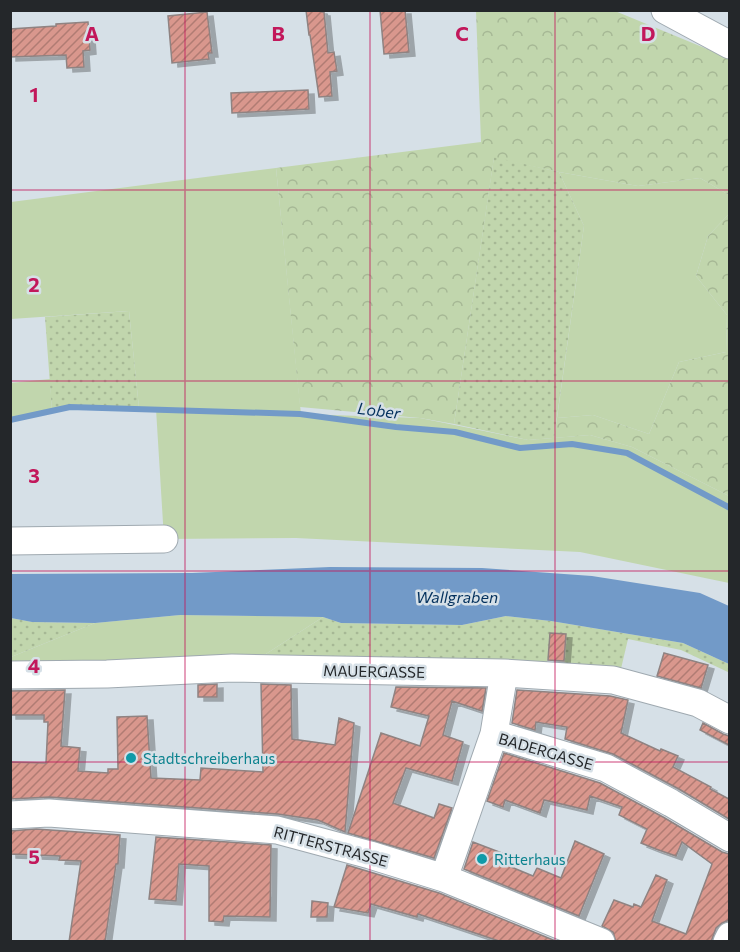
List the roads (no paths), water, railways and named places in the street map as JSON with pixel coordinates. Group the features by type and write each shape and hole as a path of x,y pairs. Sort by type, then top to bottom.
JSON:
{"street":[{"path":"665,10 729,45"},
{"path":"10,541 164,539"},
{"name":"MAUERGASSE","path":"10,675 107,674 232,668 504,672 613,680 698,703 729,720"},
{"path":"494,734 504,672"},
{"name":"BADERGASSE","path":"444,878 494,734 606,768 729,838"},
{"name":"RITTERSTRASSE","path":"10,815 50,813 276,830 444,878 601,942"},
{"path":"728,942 729,936"}],"water":[{"name":"Wallgraben","path":"330,567 482,568 592,576 700,593 729,606 729,664 683,643 551,621 506,616 462,625 341,623 323,617 180,615 95,623 32,622 11,618 11,574 192,573"}],"waterway":[{"name":"Lober","path":"10,420 70,407 300,414 396,427 455,432 520,448 572,444 627,453 730,508"}],"place":[{"name":"Stadtschreiberhaus","path":"131,758"},
{"name":"Ritterhaus","path":"482,859"}]}
